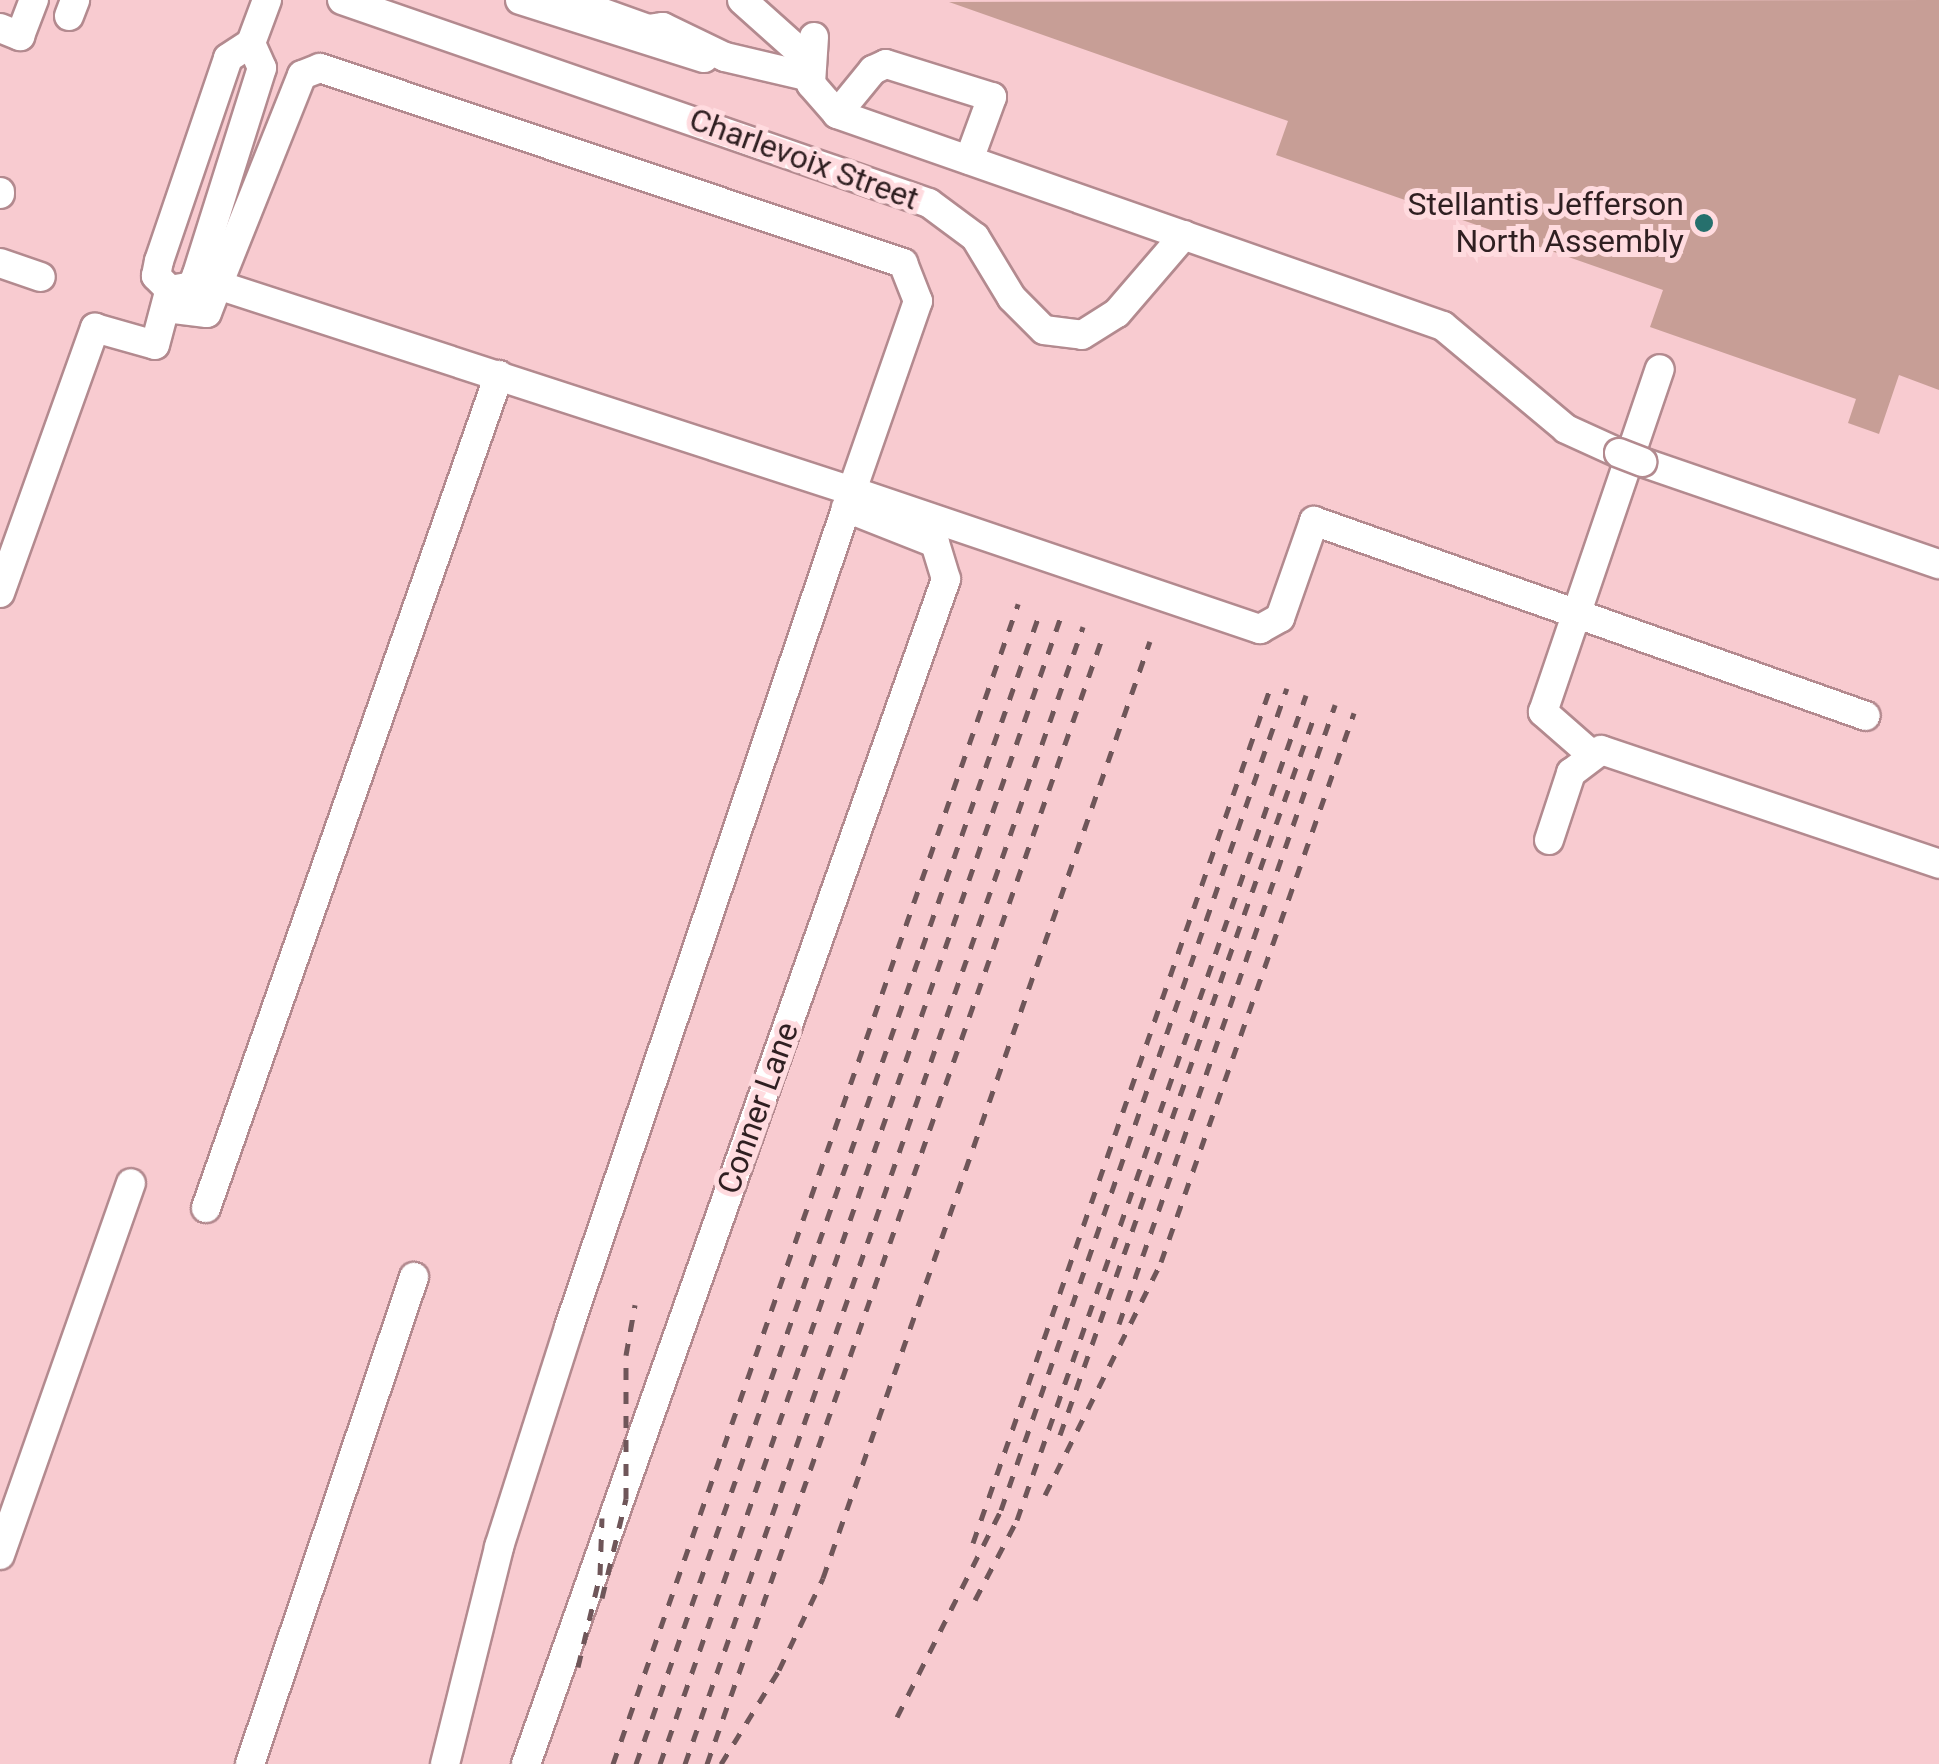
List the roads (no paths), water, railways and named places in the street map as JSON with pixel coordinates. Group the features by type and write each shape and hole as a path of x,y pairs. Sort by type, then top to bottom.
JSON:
{"street":[{"path":"0,28 20,36 34,0"},
{"path":"267,0 251,43 228,58 159,261 156,276 168,299 207,313 302,75 320,68 903,263 918,300 569,1327 499,1547 445,1764"},
{"name":"Charlevoix Street","path":"342,0 929,203 975,237 1012,298 1044,330 1082,335 1117,313 1184,235"},
{"path":"520,0 680,55 811,58"},
{"path":"567,0 654,23"},
{"path":"613,0 725,57"},
{"path":"742,0 811,58 838,114 1443,326 1566,429 1631,458 1939,564"},
{"path":"0,592 95,328 154,344 168,299 192,286 262,68 251,43"},
{"path":"838,114 873,70 886,64 992,97 969,160"},
{"path":"0,263 41,277"},
{"path":"218,285 499,376 849,500 1260,628 1280,618 1314,521 1866,716"},
{"path":"1591,754 1544,712 1660,370"},
{"path":"206,1208 499,376"},
{"name":"Conner Lane","path":"526,1764 946,579 934,542 849,500"},
{"path":"1549,840 1571,773 1600,750 1939,864"},
{"path":"0,1554 131,1184"},
{"path":"250,1764 414,1277"}],"railway":[{"path":"613,1764 1018,604"},
{"path":"636,1764 1040,612"},
{"path":"660,1764 1060,619"},
{"path":"685,1764 1083,627"},
{"path":"707,1764 1103,636"},
{"path":"721,1764 779,1670 823,1578 1150,641"},
{"path":"973,1543 1272,683"},
{"path":"897,1717 1001,1510 1287,688"},
{"path":"975,1600 1017,1520 1306,695"},
{"path":"1119,1324 1335,705"},
{"path":"1045,1495 1161,1262 1354,713"},
{"path":"1060,1435 1315,714"},
{"path":"602,1598 626,1499 626,1355 635,1305"},
{"path":"578,1667 600,1575 602,1518"}],"place":[{"name":"Stellantis Jefferson North Assembly","path":"1704,223"}]}
